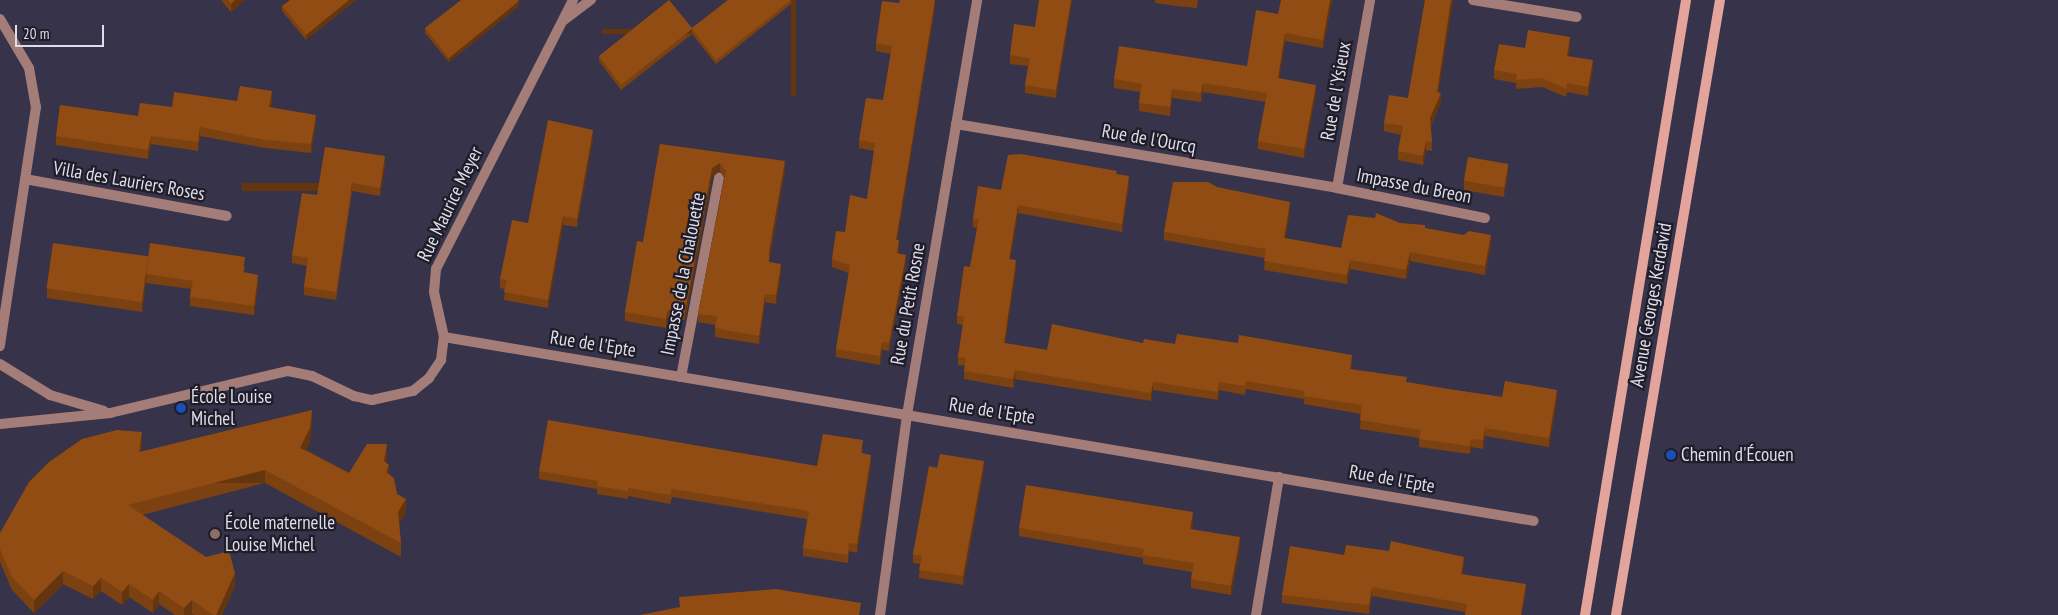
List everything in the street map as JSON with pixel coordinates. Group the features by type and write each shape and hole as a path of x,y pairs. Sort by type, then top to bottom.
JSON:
{"main road":[{"name":"Avenue Georges Kerdavid","path":"1585,615 1686,0"},
{"name":"Avenue Georges Kerdavid","path":"1616,615 1720,0"}],"street":[{"name":"Rue Maurice Meyer","path":"0,424 110,413 288,371 312,376 354,396 372,400 395,397 413,391 428,378 441,360 444,337 434,292 436,269 573,0"},
{"name":"Rue Maurice Meyer","path":"563,21 591,0"},
{"name":"Rue du Petit Rosne","path":"880,615 907,415 976,0"},
{"name":"Rue de l'Ysieux","path":"1337,188 1370,0"},
{"path":"1473,0 1577,18"},
{"path":"0,19 29,68 36,107 0,346"},
{"name":"Rue de l'Ourcq","path":"956,124 1337,188"},
{"name":"Impasse de la Chalouette","path":"681,377 719,178"},
{"name":"Villa des Lauriers Roses","path":"25,179 227,216"},
{"name":"Impasse du Breon","path":"1337,188 1485,218"},
{"name":"Rue de l'Epte","path":"444,337 1279,477 1534,522"},
{"name":"Rue Maurice Meyer","path":"0,364 50,395 110,413"},
{"path":"1256,615 1279,477"}],"building":[{"path":"290,0 349,0 306,35 282,6"},
{"path":"461,0 519,1 449,58 425,28"},
{"path":"669,0 692,28 728,0 791,0 716,60 692,29 621,85 599,56"},
{"path":"900,0 935,0 896,240 899,240 897,253 906,255 889,343 882,342 880,356 836,349 850,265 832,259 836,231 845,232 850,195 867,199 875,143 859,140 866,98 883,100 892,46 876,43 882,1 899,3"},
{"path":"1039,0 1071,0 1056,90 1025,85 1030,58 1010,55 1014,24 1035,27"},
{"path":"1281,0 1330,0 1323,40 1285,33 1278,78 1316,85 1304,149 1258,141 1267,93 1203,83 1201,93 1172,89 1170,107 1139,103 1142,84 1114,79 1119,46 1247,66 1256,10 1278,14"},
{"path":"1425,0 1451,0 1437,92 1441,93 1430,118 1432,142 1426,141 1423,156 1398,151 1403,126 1384,123 1389,95 1408,98"},
{"path":"1528,30 1570,37 1567,56 1593,60 1588,87 1567,83 1566,89 1542,78 1516,80 1517,74 1494,70 1499,44 1525,48"},
{"path":"240,86 272,91 269,107 316,115 311,144 265,140 200,127 198,142 151,136 148,150 56,136 60,105 138,116 140,103 172,107 174,92 237,101"},
{"path":"548,120 593,130 577,219 563,216 548,300 504,292 507,280 500,279 512,220 528,223"},
{"path":"660,144 785,161 769,251 769,262 781,264 776,295 765,294 759,336 715,328 717,316 698,314 726,171 720,163 712,168 685,312 668,309 666,319 625,312 637,241 643,242"},
{"path":"325,147 385,156 380,188 352,183 336,292 304,287 308,258 292,255 302,193 317,195"},
{"path":"1021,154 1117,171 1116,174 1129,176 1122,224 1018,205 1009,259 1016,260 1004,343 1047,350 1052,324 1143,343 1144,339 1175,344 1177,334 1238,343 1239,335 1352,355 1350,369 1407,377 1406,382 1502,397 1505,381 1557,390 1549,438 1485,428 1483,440 1471,439 1470,446 1419,439 1421,430 1360,420 1362,405 1304,396 1305,391 1246,381 1245,386 1219,382 1218,392 1153,382 1151,393 1015,370 1013,379 964,371 966,358 958,357 964,317 957,316 964,266 970,267 979,219 973,219 978,186 1001,190 1008,155"},
{"path":"1468,157 1508,164 1504,188 1464,181"},
{"path":"1173,182 1208,182 1217,187 1290,202 1284,238 1341,248 1348,215 1375,218 1376,213 1400,223 1425,225 1425,228 1464,235 1469,231 1491,235 1485,266 1410,252 1406,270 1350,260 1347,275 1264,261 1266,249 1164,232"},
{"path":"53,243 148,256 142,302 47,289"},
{"path":"150,243 245,257 243,272 258,275 254,306 190,297 193,281 146,274"},
{"path":"312,410 310,428 300,448 349,473 367,444 387,444 384,461 389,465 386,472 394,478 397,494 406,499 398,512 401,543 265,470 128,505 206,557 229,551 235,573 216,615 213,615 192,600 184,608 159,591 153,600 129,584 122,592 101,578 93,586 63,571 34,600 12,577 0,549 0,533 29,482 49,462 82,439 117,430 142,432 139,452"},
{"path":"548,420 817,466 823,434 863,440 861,453 871,455 857,544 849,543 848,555 803,548 809,511 672,489 670,495 628,488 628,491 597,486 598,481 539,471"},
{"path":"940,454 984,461 963,576 919,570 922,556 913,554 929,466 937,468"},
{"path":"1026,485 1193,512 1190,529 1240,537 1231,586 1191,579 1194,563 1143,555 1144,549 1019,528"},
{"path":"1391,541 1464,557 1461,574 1526,584 1521,615 1465,615 1467,604 1372,587 1369,605 1282,595 1290,546 1344,555 1346,545 1389,551"},
{"path":"776,589 861,603 859,615 640,615 680,607 679,597"}],"place":[{"name":"École Louise Michel","path":"181,408"},
{"name":"Chemin d'Écouen","path":"1671,455"},
{"name":"École maternelle Louise Michel","path":"215,534"}]}
